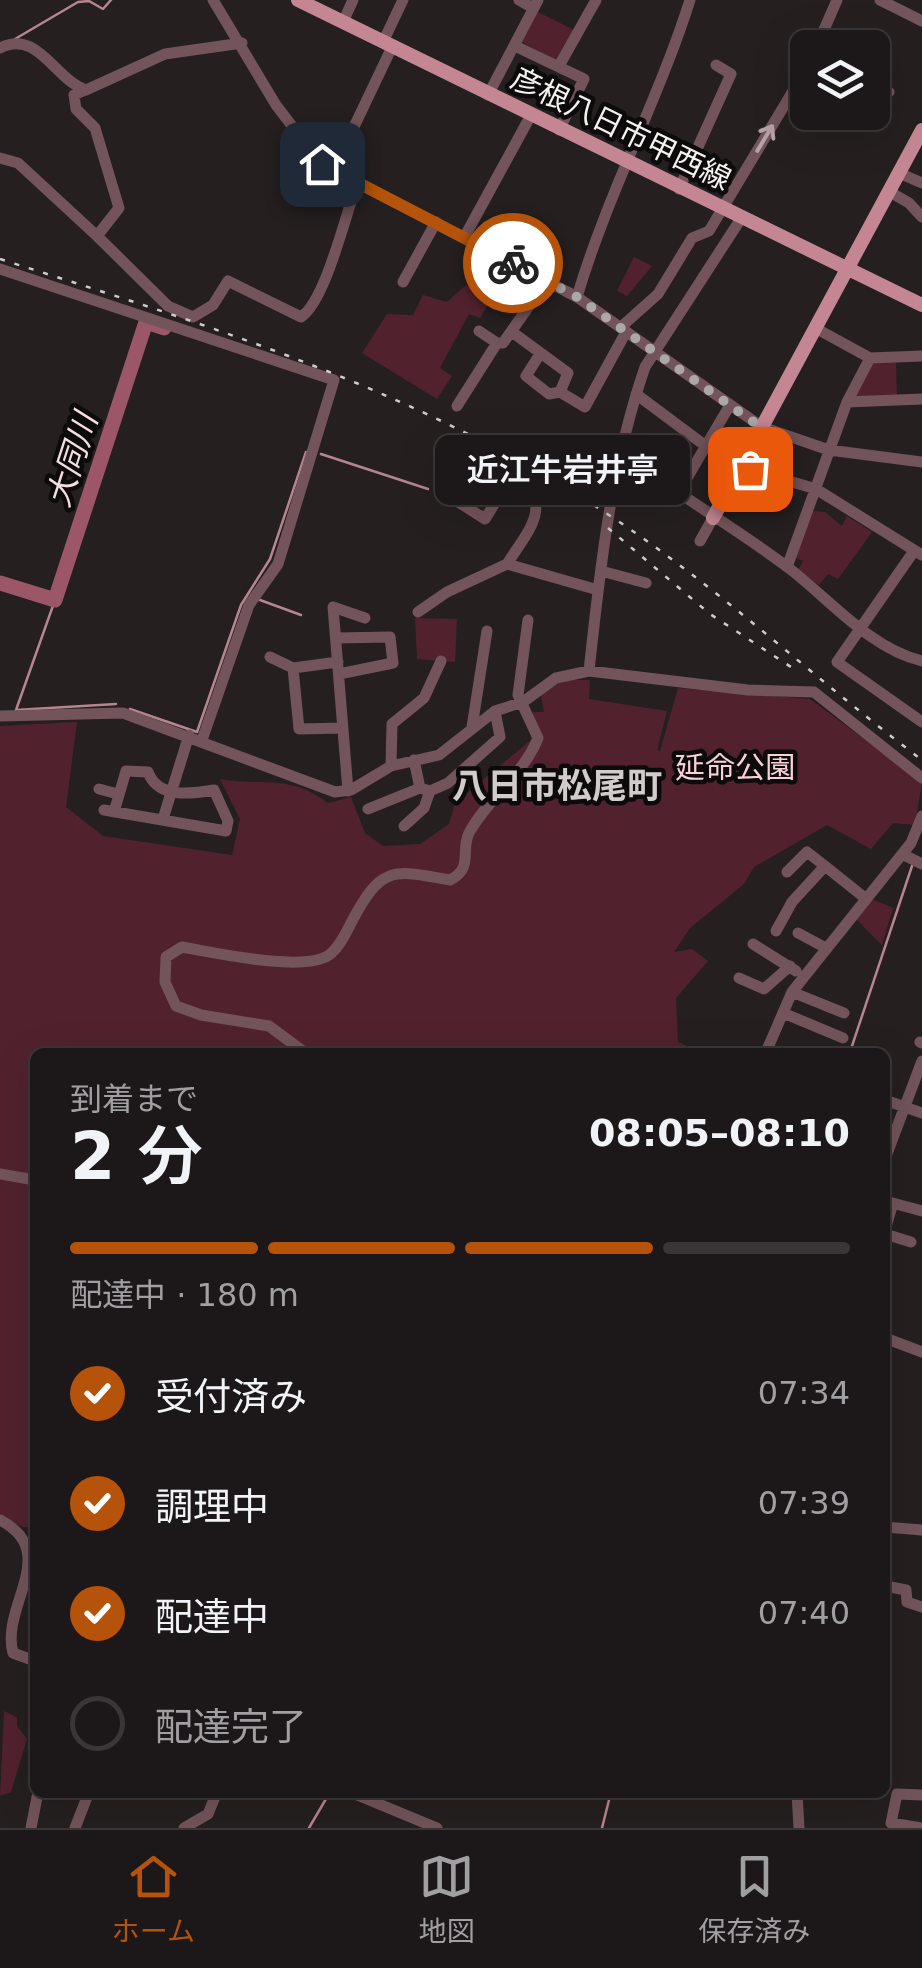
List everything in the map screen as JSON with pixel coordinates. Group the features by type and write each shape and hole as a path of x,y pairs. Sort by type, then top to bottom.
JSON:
{"main road":[{"name":"彦根八日市甲西線","path":"298,0 922,305"},
{"path":"713,518 922,130"}],"street":[{"path":"214,0 276,105 322,164 332,171 465,236 577,297 762,428 829,450 922,462"},
{"path":"343,22 353,0"},
{"path":"332,171 388,44 402,0"},
{"path":"488,95 536,4 518,0"},
{"path":"559,66 596,0"},
{"path":"824,30 837,0"},
{"path":"880,0 922,21"},
{"path":"577,297 591,248 688,1"},
{"path":"0,48 13,42 29,44 72,86 85,90"},
{"path":"97,236 119,208 95,128 76,109 74,95 166,54 242,43"},
{"path":"515,46 584,79 559,130"},
{"path":"679,189 731,74 716,65"},
{"path":"540,354 526,376 549,394 560,392 585,407 624,330 658,294 692,238 709,231 790,96"},
{"path":"465,236 531,115"},
{"path":"0,158 18,163 168,306 193,317 213,305 228,281 301,317 309,312 358,181"},
{"path":"899,173 922,182"},
{"path":"890,192 910,202 922,217"},
{"path":"589,671 619,450 636,394 656,352 742,216"},
{"path":"403,282 436,222"},
{"path":"0,269 334,380 278,564 249,605 195,738 168,792 163,819"},
{"path":"457,406 497,344 512,332 546,282"},
{"path":"817,329 870,358 922,356"},
{"path":"479,330 497,344"},
{"path":"512,332 568,373 560,392"},
{"path":"787,567 847,402 870,358"},
{"path":"636,394 707,446"},
{"path":"847,402 922,399"},
{"path":"678,494 730,405"},
{"path":"619,450 787,567 890,648 922,661"},
{"path":"418,612 447,592 508,564 534,520 537,507 530,487 513,474 480,454 452,498 485,519 513,474"},
{"path":"742,466 816,489 918,553 837,662 922,722"},
{"path":"700,540 713,518"},
{"path":"508,564 598,590"},
{"path":"601,571 646,583"},
{"path":"348,790 333,607 365,618"},
{"path":"299,1048 270,1026 202,1015 176,1006 165,982 166,957 182,947 269,959 322,958 338,945 364,898 384,877 412,871 450,880 457,876 466,862 466,838 528,759 538,738 518,696 528,620"},
{"path":"472,727 486,631"},
{"path":"270,657 293,668 394,663 390,638 336,638"},
{"path":"391,766 392,724 424,698 441,661"},
{"path":"293,668 299,729 343,728"},
{"path":"0,716 123,714 335,792 348,790 391,766 439,755 494,711 524,702 556,678 589,671 748,690 814,692 922,778"},
{"path":"368,809 448,784 500,738 494,711"},
{"path":"404,826 424,808 426,790 414,760"},
{"path":"126,771 148,772 151,780 168,792 214,790 228,822 226,830 109,811 126,771"},
{"path":"99,789 118,794"},
{"path":"768,1048 792,992 920,830 922,816"},
{"path":"786,872 807,852 865,898"},
{"path":"902,854 918,862"},
{"path":"776,931 792,902 825,866"},
{"path":"798,932 826,948"},
{"path":"753,944 803,977"},
{"path":"739,978 764,989 790,966"},
{"path":"792,992 844,1013"},
{"path":"782,1013 843,1038"},
{"path":"890,1146 922,1061"},
{"path":"890,1102 922,1113"},
{"path":"0,1174 30,1179"},
{"path":"890,1202 922,1211"},
{"path":"890,1234 912,1242"},
{"path":"890,1340 922,1352"},
{"path":"0,1520 22,1536 28,1555 24,1577 6,1619 5,1635 12,1653 30,1659"},
{"path":"890,1527 922,1530"},
{"path":"890,1587 906,1590 907,1602 922,1607"},
{"path":"922,1795 897,1794 892,1822 922,1828"},
{"path":"31,1828 37,1798"},
{"path":"75,1828 87,1798"},
{"path":"184,1828 208,1814 215,1798"},
{"path":"364,1798 437,1828"},
{"path":"797,1798 799,1828"}],"green space":[{"path":"536,11 574,30 557,61 520,41"},
{"path":"634,257 652,266 627,296 617,291"},
{"path":"466,285 491,299 480,318 469,314 440,368 452,376 437,399 362,353 387,314 413,315 423,295 447,302"},
{"path":"872,362 896,362 897,399 855,397"},
{"path":"813,511 825,512 842,526 847,516 872,532 838,579 828,574 819,585 798,570 803,561 794,557"},
{"path":"415,618 457,619 455,662 417,659"},
{"name":"延命公園","path":"564,680 590,680 589,699 667,711 657,750 660,751 678,688 810,699 922,782 915,825 893,823 871,849 827,825 754,867 744,884 690,928 674,952 692,949 708,961 676,998 678,1042 691,1048 30,1048 30,1527 0,1516 0,726 77,722 66,807 103,836 232,855 240,819 220,779 288,784 328,803 351,797 365,833 383,846 420,844 449,824 455,803 531,740 533,712 544,712 541,695"},
{"path":"872,899 893,908 882,945 856,919"},
{"path":"4,1711 17,1717 17,1726 27,1739 11,1792 0,1796"}],"waterway":[{"path":"15,39 78,2 89,1 103,9 111,0"},
{"name":"大同川","path":"0,583 55,600 146,322 164,328"},
{"path":"130,709 197,732 241,605 270,559 306,452"},
{"path":"321,454 428,489"},
{"path":"55,600 16,710 116,704"},
{"path":"260,600 301,615"},
{"path":"851,1048 912,866"},
{"path":"309,1828 326,1798"},
{"path":"602,1828 610,1798"}],"railway":[{"path":"0,259 315,366 465,433 539,472 653,545 922,760"},
{"path":"608,528 710,614 791,667"}],"way so far":[{"path":"513,263 577,297 638,344 656,352 762,428 742,466 750,469"}],"place":[{"name":"近江牛岩井亭","path":"750,469"}],"district":[{"name":"八日市松尾町","path":"557,786"}],"route":[{"path":"322,164 379,190 513,263"}]}
